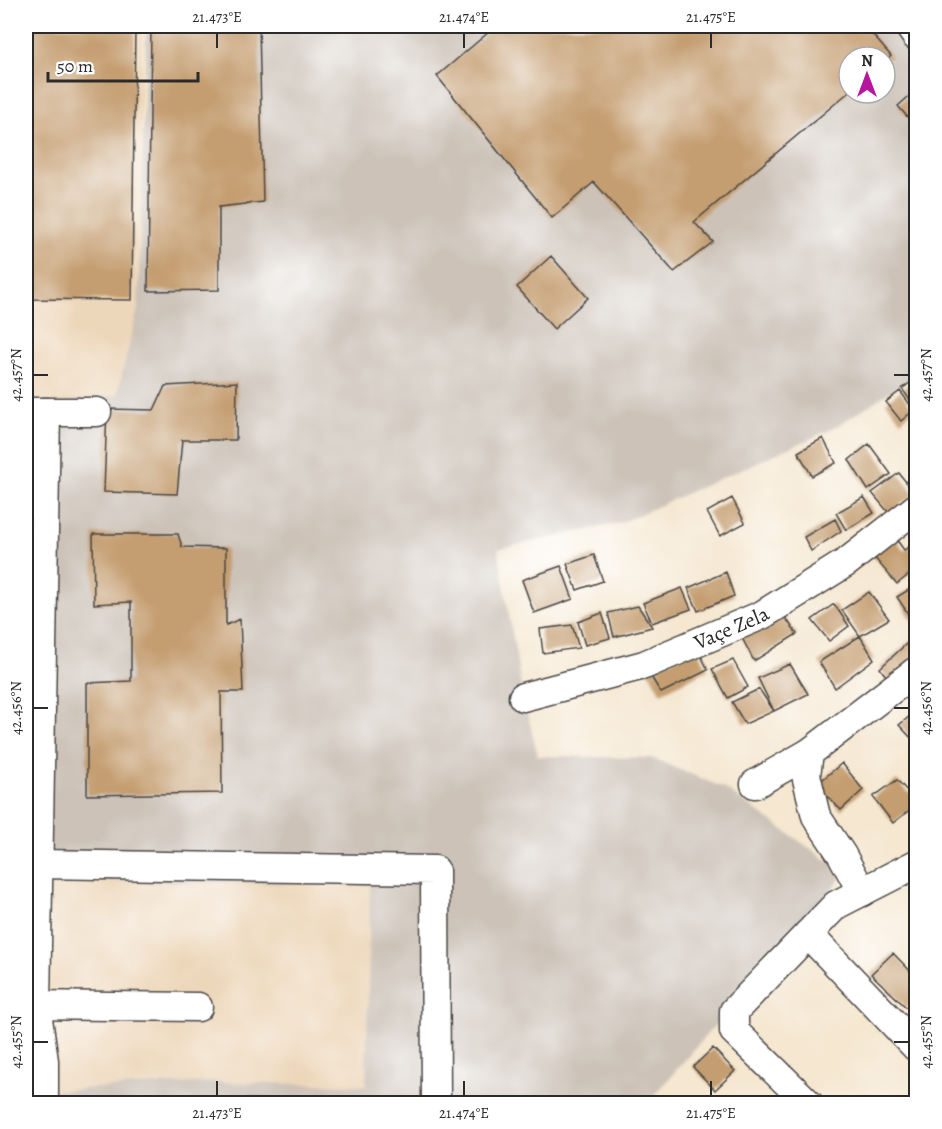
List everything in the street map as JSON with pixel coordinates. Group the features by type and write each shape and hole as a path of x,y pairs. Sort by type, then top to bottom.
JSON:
{"street":[{"path":"909,26 916,36"},
{"path":"44,1104 44,1061 31,1005 38,864 36,412 97,412"},
{"name":"Vaçe Zela","path":"524,697 644,665 762,615 847,562 916,508"},
{"path":"754,784 809,753 916,671"},
{"path":"809,753 806,775 816,816 842,855 862,892"},
{"path":"38,864 435,870 436,1104"},
{"path":"810,1104 734,1031 734,1011 836,905 916,864"},
{"path":"808,934 916,1047"},
{"path":"31,1005 198,1007"}],"shaded area":[{"path":"26,26 143,26 138,308 117,396 56,403 49,881 370,884 366,1086 212,1082 58,1090 58,1103 26,1103"},
{"path":"146,26 916,26 916,375 832,429 620,523 498,549 523,697 538,756 652,758 724,788 845,873 648,1103 56,1103 56,1090 212,1082 366,1085 370,884 49,881 55,403 117,395 138,308"}],"building":[{"path":"26,26 135,26 132,300 26,299"},
{"path":"151,26 259,26 263,202 219,207 219,290 148,291"},
{"path":"496,26 865,26 881,45 837,45 837,102 694,222 713,242 674,272 594,182 552,218 437,76"},
{"path":"916,90 916,127 898,106"},
{"path":"551,256 588,298 554,329 517,287"},
{"path":"916,378 916,408 902,389"},
{"path":"237,382 236,440 182,440 177,494 104,492 107,409 154,410 165,386"},
{"path":"900,391 914,410 901,421 886,402"},
{"path":"823,438 836,463 812,476 798,452"},
{"path":"869,444 891,474 868,490 849,460"},
{"path":"26,453 35,453 27,599 26,599"},
{"path":"899,473 915,494 889,513 872,493"},
{"path":"864,497 874,513 846,530 836,513"},
{"path":"732,498 745,523 720,536 707,512"},
{"path":"835,519 841,531 811,551 804,537"},
{"path":"93,534 178,534 182,547 226,548 226,625 240,619 243,692 221,692 222,793 87,795 87,683 131,681 131,602 94,604"},
{"path":"896,539 904,550 916,542 916,569 897,584 872,555"},
{"path":"594,555 603,581 577,590 567,564"},
{"path":"561,566 573,599 534,613 522,580"},
{"path":"726,572 734,596 698,611 688,588"},
{"path":"916,585 916,626 897,597"},
{"path":"682,588 691,609 652,623 643,603"},
{"path":"869,592 889,619 860,636 842,610"},
{"path":"834,604 849,626 829,641 812,620"},
{"path":"638,606 652,627 614,637 608,613"},
{"path":"780,610 797,634 754,661 739,632"},
{"path":"602,613 610,638 585,645 578,622"},
{"path":"572,625 579,648 543,653 540,629"},
{"path":"916,635 916,659 891,683 880,668"},
{"path":"860,636 874,659 835,688 819,662"},
{"path":"698,650 708,670 661,693 647,670"},
{"path":"733,660 748,687 728,698 712,669"},
{"path":"790,664 808,694 774,711 758,678"},
{"path":"759,689 774,711 745,724 732,702"},
{"path":"916,711 916,743 899,725"},
{"path":"842,763 863,790 841,810 816,785"},
{"path":"897,780 916,800 916,805 893,823 873,797"},
{"path":"893,953 916,977 916,993 907,1008 871,974"},
{"path":"713,1048 735,1071 715,1090 693,1067"},
{"path":"26,1081 40,1081 39,1104 26,1104"},
{"path":"228,1099 370,1101 370,1104 227,1104"}]}
